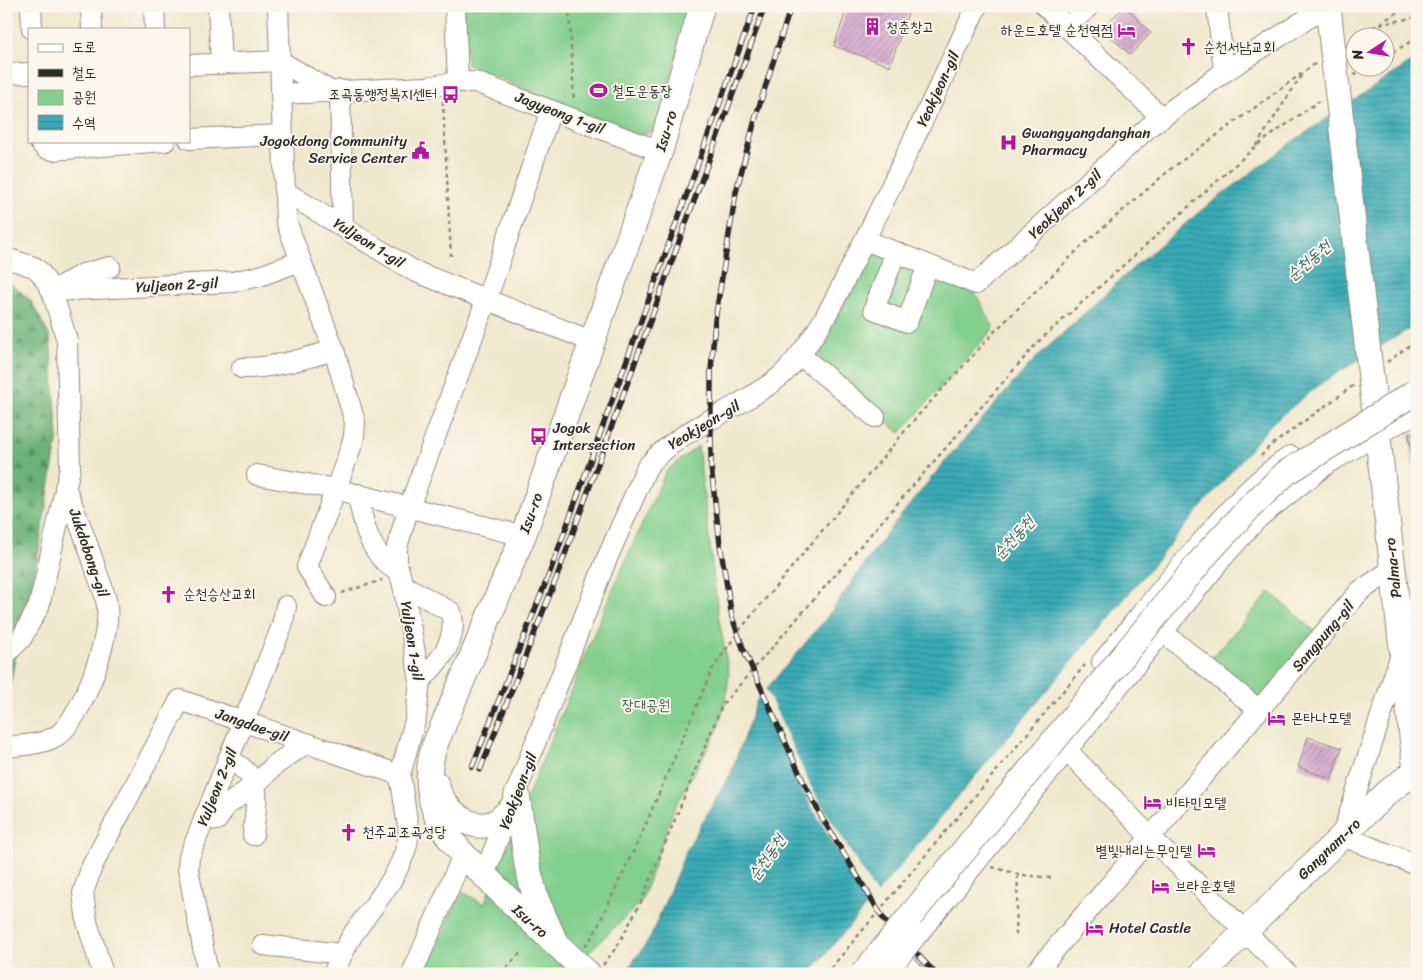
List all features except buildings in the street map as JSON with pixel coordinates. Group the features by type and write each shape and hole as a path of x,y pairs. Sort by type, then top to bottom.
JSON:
{"main road":[{"name":"Isu-ro","path":"587,967 556,944 512,906 463,855 442,825 432,801 428,778 434,747 523,536 660,151 702,6"},
{"path":"1328,6 1339,64"},
{"name":"Palma-ro","path":"1339,64 1393,569 1409,657 1416,773"},
{"path":"863,974 1203,558 1253,504 1286,473 1417,391"},
{"path":"872,974 1214,555 1256,509 1296,475 1417,399"},
{"path":"434,747 434,773 441,798 470,825 484,826 496,823 514,801"},
{"name":"Gangnam-ro","path":"1202,974 1388,792 1416,773"},
{"path":"514,801 536,899 556,944"}],"street":[{"path":"31,6 32,28"},
{"path":"91,6 92,28"},
{"path":"154,6 155,28"},
{"path":"218,6 221,64"},
{"path":"278,6 281,135 286,221 334,350 355,422 354,437 307,567 326,597"},
{"path":"451,83 455,6"},
{"name":"Yeokjeon-gil","path":"484,875 605,563 647,467 658,454 677,440 767,387 782,375 800,355 829,311 977,6"},
{"path":"1045,6 1162,118"},
{"path":"1067,28 1089,6"},
{"path":"1217,6 1224,72"},
{"name":"Yeokjeon 2-gil","path":"865,240 976,284 1162,118 1224,72 1328,6"},
{"path":"190,65 280,61 335,91 343,227"},
{"path":"6,74 28,73"},
{"name":"Jagyeong 1-gil","path":"281,94 451,83 488,85 660,151"},
{"name":"Yuljeon 1-gil","path":"400,775 416,717 420,681 396,557 397,547 409,508 486,301 551,110"},
{"path":"190,139 281,135"},
{"path":"42,145 53,150 98,144 162,142"},
{"name":"Yuljeon 1-gil","path":"284,191 414,271 486,301"},
{"path":"896,252 874,309 898,319 906,322 928,265"},
{"name":"Jukdobong-gil","path":"6,258 34,267 40,272 52,291 67,340 70,468 65,486 61,517 39,606 21,640 6,654"},
{"name":"Yuljeon 2-gil","path":"52,291 232,282 260,276 300,261"},
{"path":"52,291 82,274 110,267"},
{"path":"486,301 591,342"},
{"path":"242,368 255,368 302,359 334,350"},
{"path":"800,355 875,416"},
{"path":"918,934 911,933 901,919 900,912 1145,609 1238,500 1288,457 1373,395 1417,380"},
{"path":"885,974 1164,633 1224,556 1258,518 1328,463 1417,412"},
{"path":"257,475 358,494 523,536"},
{"name":"Jukdobong-gil","path":"6,747 43,742 59,734 70,720 94,675 108,630 107,605 101,584 65,486"},
{"path":"358,494 363,523 375,551 401,578 451,612 454,624 444,653 420,681"},
{"name":"Sangpung-gil","path":"1034,974 1360,591 1393,569"},
{"name":"Yuljeon 2-gil","path":"211,970 188,869 189,857 282,626 286,606"},
{"path":"1145,609 1164,633 1260,710"},
{"path":"1409,657 1342,836 1417,865"},
{"name":"Jangdae-gil","path":"103,974 87,922 83,887 92,866 180,700 400,775"},
{"path":"1047,730 1151,838 1288,974"},
{"path":"205,816 217,820 226,806 255,784 275,765 305,744"},
{"path":"228,759 246,770 251,775 255,784 253,835"},
{"path":"333,974 342,954 406,853 409,833 400,775"},
{"path":"412,974 463,855"},
{"path":"263,945 342,954"},
{"path":"852,974 870,954 884,967 885,974"},
{"path":"899,958 915,974"}],"path":[{"path":"570,6 574,118"},
{"path":"1339,64 1377,25 1408,6"},
{"path":"1377,25 1417,18"},
{"path":"1396,50 1417,38"},
{"path":"587,967 594,934 642,833 712,670 738,632 914,420 997,329 1084,244 1138,196 1200,146 1304,71 1339,64 1346,65"},
{"path":"1255,147 1304,71"},
{"path":"451,83 451,256"},
{"path":"587,967 618,945 641,902 722,705 1038,342 1255,147 1325,97"},
{"path":"326,597 401,578"},
{"path":"977,861 1018,874 1052,878"},
{"path":"1016,935 1018,874"},
{"path":"501,974 521,952"}],"green space":[{"name":"철도운동장","path":"463,6 691,6 656,127 646,134 632,133 467,65"},
{"path":"873,252 973,289 994,328 900,433 813,359"},
{"path":"6,279 31,301 50,337 58,436 37,560 10,684 6,687"},
{"name":"장대공원","path":"698,446 718,613 729,674 726,700 717,731 673,811 641,902 566,974 425,974 461,891 484,904 604,609 666,471"},
{"path":"1270,592 1319,635 1258,704 1209,661"}],"water":[{"name":"순천동천","path":"1417,58 1417,324 1323,382 1272,423 809,974 624,974 650,938 687,849 731,773 757,700 825,620 885,535 942,465 1031,363 1135,266 1203,209 1292,142 1387,78 1396,78 1396,72"}],"pier":[{"path":"765,687 810,785 877,896 870,905 802,790 759,694"}],"railway":[{"path":"472,767 550,572 755,6"},
{"path":"480,770 556,579 765,6"},
{"path":"791,6 756,116 736,192 715,320 711,371 711,467 720,544 732,617 743,648 803,781 822,818 883,918 936,974"}],"place":[{"name":"청춘창고","path":"872,27"},
{"name":"하운드호텔 순천역점","path":"1127,30"},
{"name":"순천서남교회","path":"1189,47"},
{"name":"철도운동장","path":"598,91"},
{"name":"조곡동행정복지센터","path":"451,94"},
{"name":"Gwangyangdanghan Pharmacy","path":"1008,142"},
{"name":"Jogokdong Community Service Center","path":"421,150"},
{"name":"Jogok Intersection","path":"539,437"},
{"name":"순천승산교회","path":"169,594"},
{"name":"몬타나모텔","path":"1277,718"},
{"name":"비타민모텔","path":"1152,803"},
{"name":"천주교조곡성당","path":"348,832"},
{"name":"별빛내리는무인텔","path":"1206,851"},
{"name":"브라운호텔","path":"1161,886"},
{"name":"Hotel Castle","path":"1095,928"}]}
